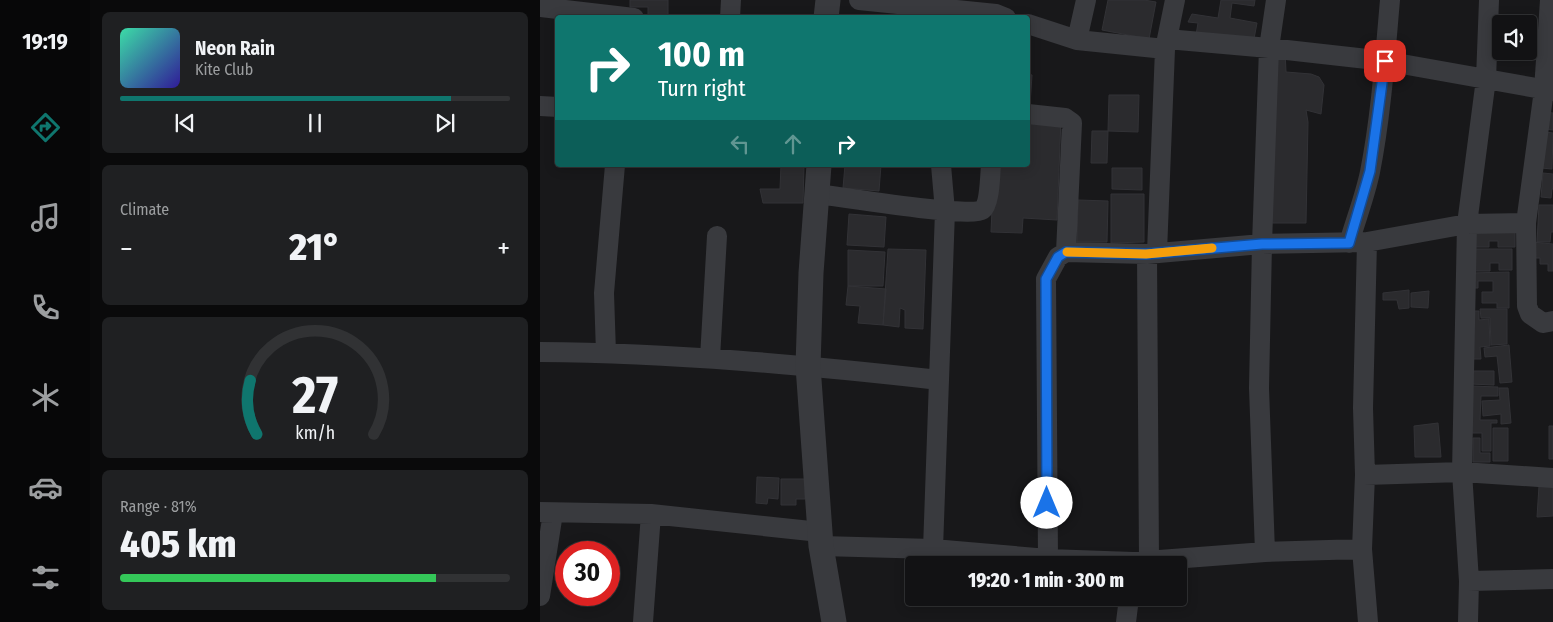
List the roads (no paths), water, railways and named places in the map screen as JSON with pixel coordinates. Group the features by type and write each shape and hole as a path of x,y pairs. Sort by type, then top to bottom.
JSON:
{"street":[{"path":"730,15 731,0"},
{"path":"826,15 828,0"},
{"path":"859,0 1000,11"},
{"path":"1077,40 1086,0"},
{"path":"1138,556 1152,253 1166,44 1175,0"},
{"path":"1265,552 1259,388 1269,48 1276,0"},
{"path":"1368,622 1362,549 1366,475 1358,242 1385,61 1390,0"},
{"path":"1468,622 1469,581 1462,472 1467,224 1486,79 1490,0"},
{"path":"1550,0 1548,90 1526,223 1527,306 1530,314 1543,323 1553,321"},
{"path":"540,8 628,11"},
{"path":"1030,25 1077,40 1269,48 1385,61 1548,90"},
{"path":"540,106 555,107"},
{"path":"1030,114 1065,118 1072,123 1066,252"},
{"path":"606,353 604,294 616,167"},
{"path":"819,167 811,273 808,366 821,539 834,622"},
{"path":"933,549 945,211 941,167"},
{"path":"818,194 945,211 977,212 983,209 987,203 991,167"},
{"path":"1048,556 1046,279 1058,257 1066,252 1152,253 1262,244 1358,242 1467,224 1526,223"},
{"path":"710,358 717,236"},
{"path":"540,352 710,358 939,380"},
{"path":"1366,475 1462,472 1553,478"},
{"path":"540,596 546,512 650,514 821,539 1014,556"},
{"path":"643,622 650,514"},
{"path":"1187,559 1265,552 1362,549"},
{"path":"1469,581 1553,579"},
{"path":"1126,622 1128,606"}]}
